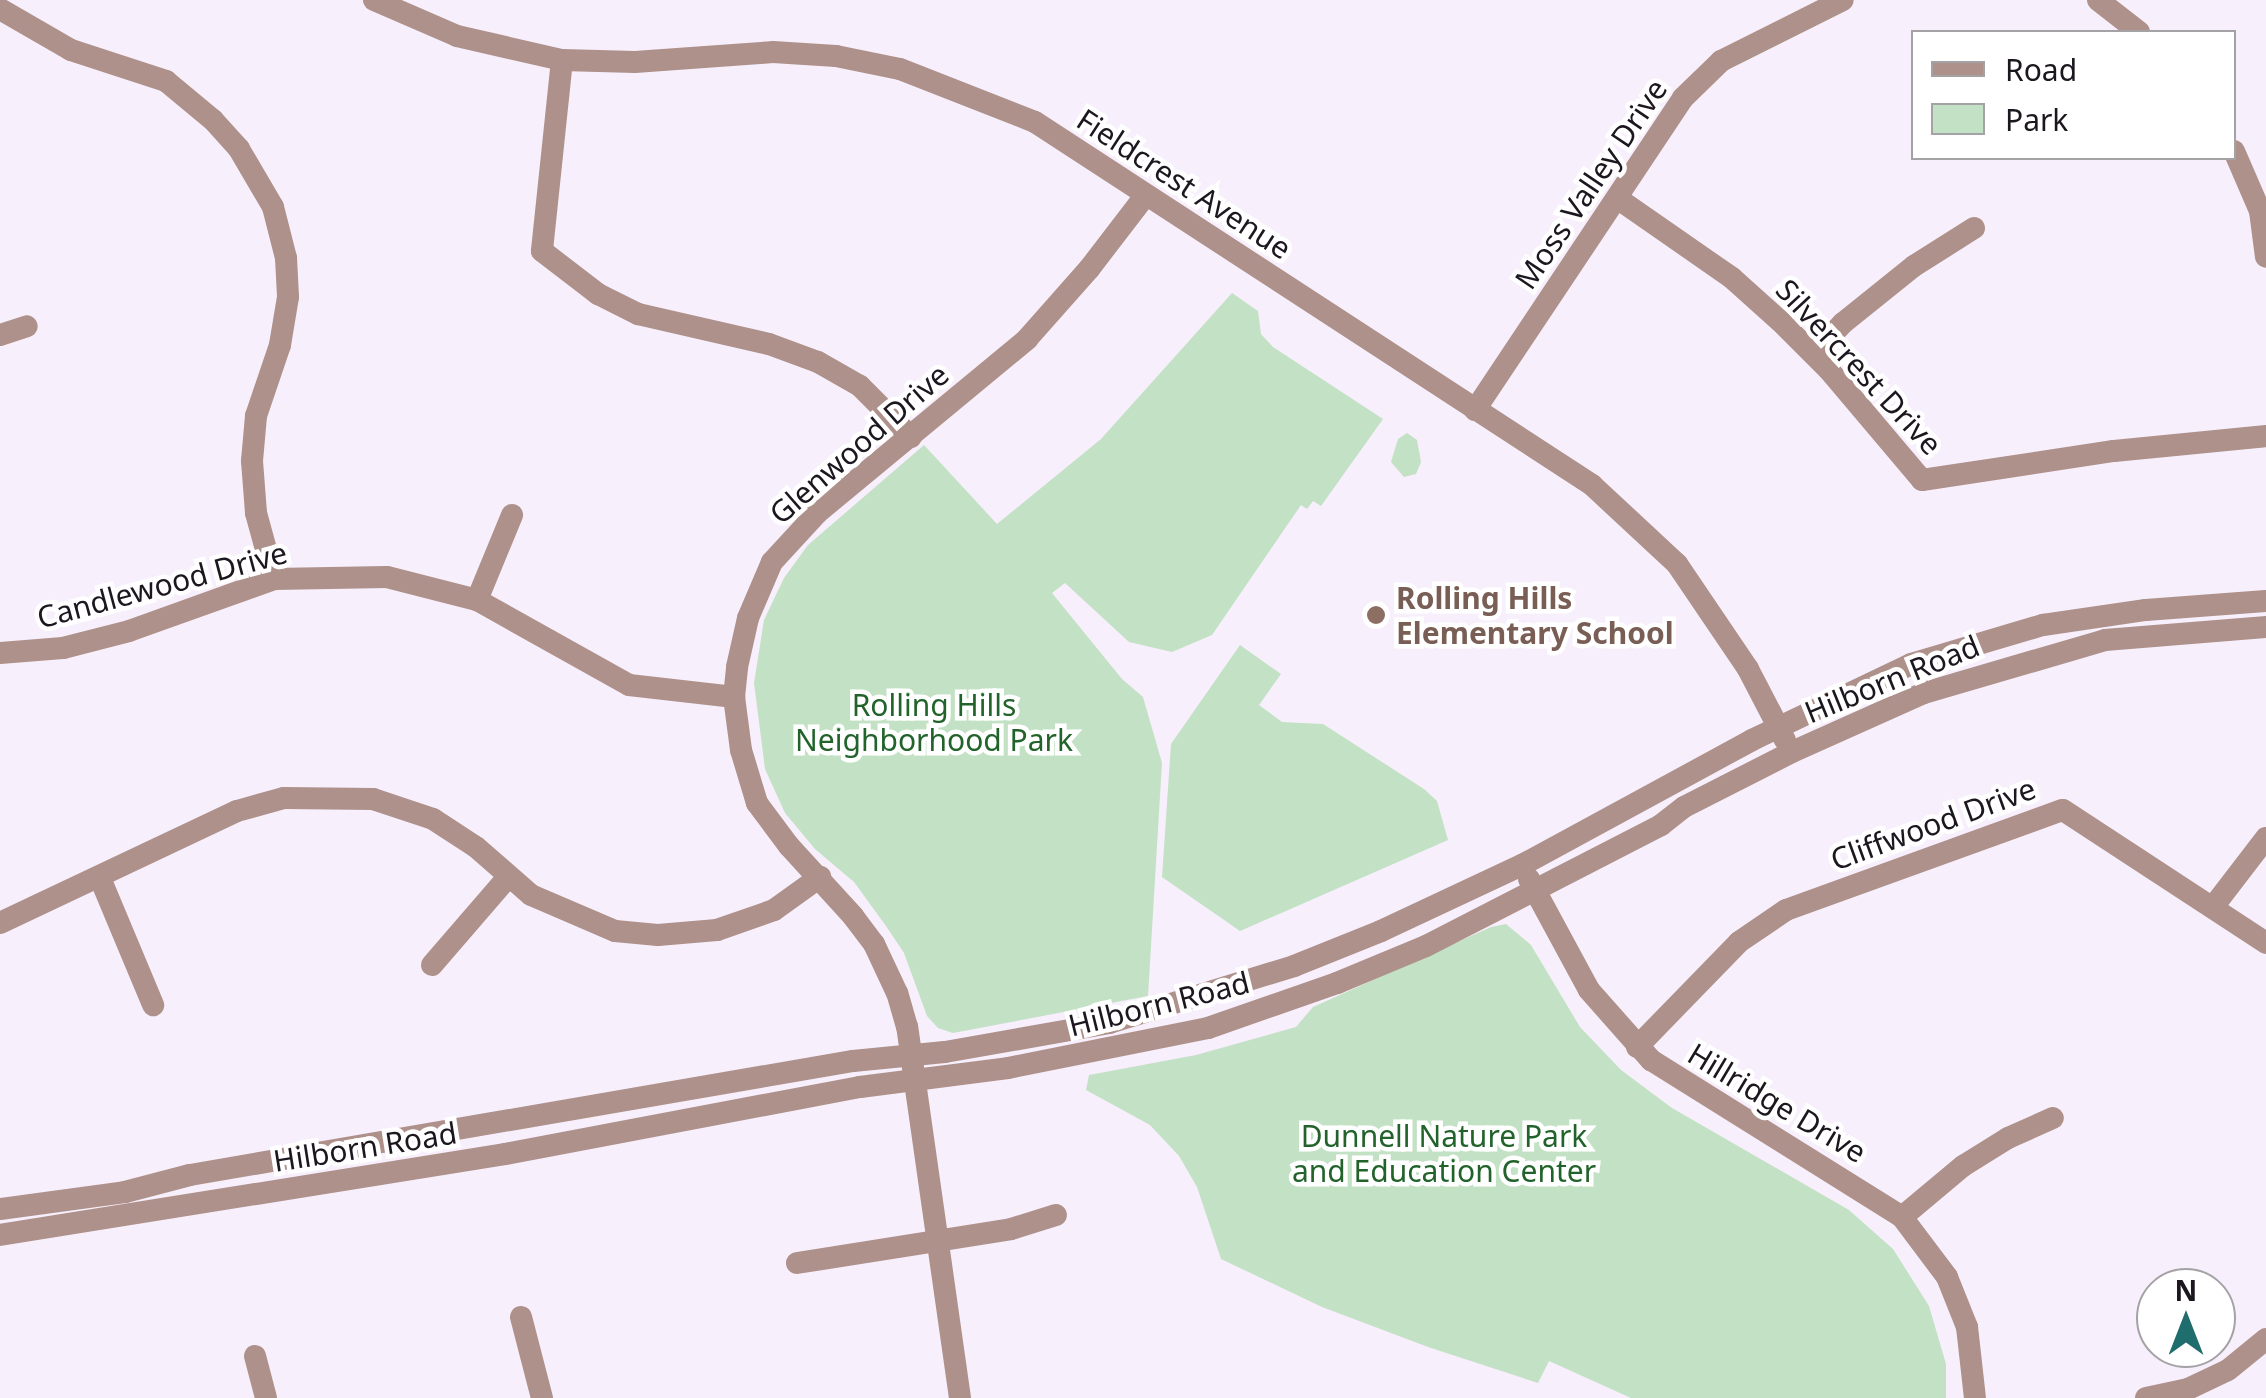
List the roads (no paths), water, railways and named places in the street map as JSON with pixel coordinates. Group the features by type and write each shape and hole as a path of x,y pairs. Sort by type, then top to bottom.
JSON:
{"street":[{"name":"Fieldcrest Avenue","path":"374,0 456,36 562,60 635,62 773,52 836,56 900,68 1034,122 1592,485 1656,542 1728,636 1792,752"},
{"name":"Moss Valley Drive","path":"1475,410 1683,98 1721,61 1844,0"},
{"path":"2098,0 2136,30"},
{"path":"0,9 71,50 166,81 213,120 239,149 273,207 286,258 288,298 280,344 256,416 252,461 256,514 274,579"},
{"path":"562,60 542,251 598,294 638,314 769,344 818,362 860,386 911,437"},
{"path":"2236,154 2257,175 2266,257"},
{"name":"Glenwood Drive","path":"960,1398 911,1056 897,993 874,944 758,804 741,750 734,697 748,618 772,562 817,514 1027,339 1089,269 1145,196"},
{"name":"Silvercrest Drive","path":"1617,198 1732,278 1814,354 1922,480 2114,451 2266,436"},
{"path":"1814,354 1843,323 1914,266 1974,228"},
{"path":"0,334 27,326"},
{"path":"477,600 512,515"},
{"name":"Candlewood Drive","path":"0,653 63,648 129,631 274,579 324,575 387,577 477,600 629,685 734,697"},
{"name":"Hilborn Road","path":"0,1209 125,1192 209,1172 852,1062 1109,1023 1224,988 1381,930 1522,865 1778,727 1911,664 1981,640 2098,615 2266,601"},
{"name":"Hilborn Road","path":"0,1235 274,1193 641,1131 860,1087 914,1082 1144,1043 1264,1011 1426,946 1792,752 1924,693 2105,640 2266,627"},
{"path":"0,923 237,811 284,798 373,799 433,819 476,848 508,878 572,916 615,930 658,935 717,930 774,910 820,877"},
{"name":"Cliffwood Drive","path":"1636,1047 1739,942 1786,910 2063,810 2266,944"},
{"path":"2213,907 2266,838"},
{"name":"Hillridge Drive","path":"1522,865 1589,990 1636,1047 1672,1077 1857,1186 1902,1217 1947,1277 1967,1327 1975,1398"},
{"path":"100,878 153,1005"},
{"path":"432,964 508,878"},
{"path":"1902,1217 1962,1166 2008,1138 2053,1118"},
{"path":"797,1263 1012,1229 1056,1215"},
{"path":"520,1318 542,1398"},
{"path":"2146,1398 2188,1390 2228,1370 2266,1339"},
{"path":"255,1356 266,1398"},
{"path":"1975,1398 1985,1398"}],"place":[{"name":"Rolling Hills Elementary School","path":"1376,615"}],"park label":[{"name":"Rolling Hills Neighborhood Park","path":"934,722"},
{"name":"Dunnell Nature Park and Education Center","path":"1444,1153"}]}
